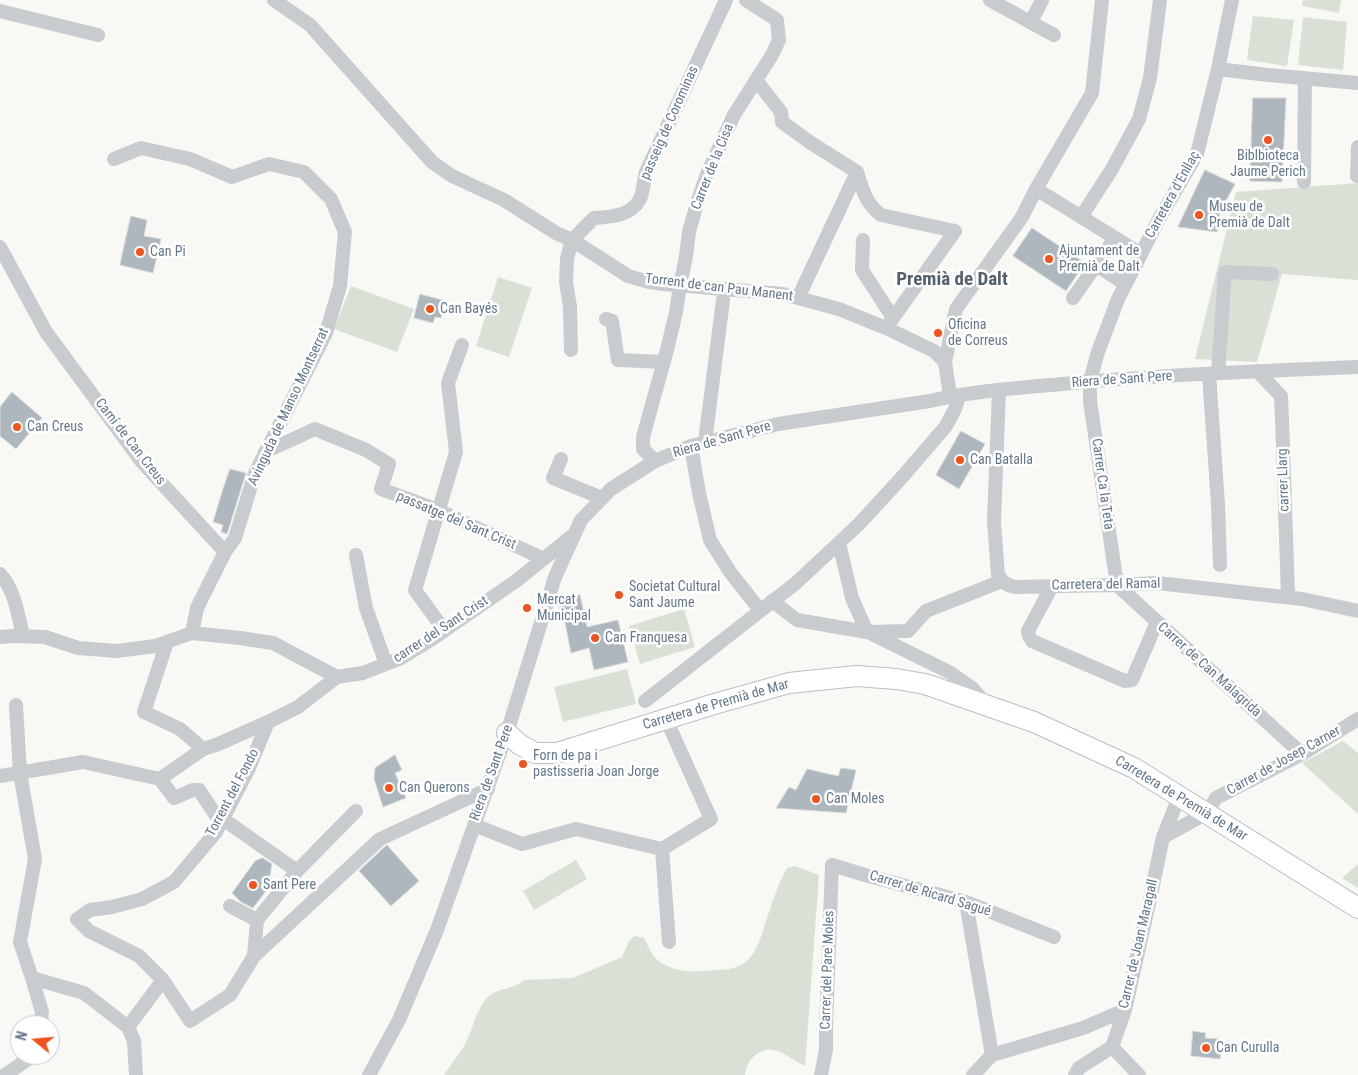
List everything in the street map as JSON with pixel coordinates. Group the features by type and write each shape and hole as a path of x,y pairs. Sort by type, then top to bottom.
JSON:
{"street":[{"name":"Torrent de can Pau Manent","path":"274,0 310,26 432,162 452,176 504,200 628,276 649,282 680,286 783,294 839,309 890,323 934,351 945,362"},
{"name":"passeig de Corominas","path":"572,240 594,218 610,217 628,212 640,199 646,172 726,0"},
{"name":"Carrer de la Cisa","path":"654,461 643,448 643,437 676,312 689,232 697,203 707,174 734,116 779,40 778,20 746,0"},
{"path":"990,0 1054,35"},
{"path":"1031,22 1042,0"},
{"path":"645,701 796,583 859,524 946,426 955,409 954,396 945,362 956,309 1022,217 1036,189 1092,93 1102,0"},
{"path":"1081,217 1112,169 1139,119 1150,78 1160,0"},
{"name":"Carretera d'Enllaç","path":"1090,382 1098,352 1125,284 1159,218 1197,154 1218,69 1232,0"},
{"path":"0,11 98,35"},
{"path":"1218,69 1358,83"},
{"path":"1304,182 1305,78"},
{"path":"756,80 781,112 782,122 857,172 864,195 874,210 881,215 955,231 890,323 862,270 863,240"},
{"path":"1357,176 1358,147"},
{"name":"Avinguda de Manso Montserrat","path":"114,159 141,148 190,159 232,176 269,164 304,172 331,199 345,232 340,286 326,332 254,473 236,538 225,552"},
{"path":"798,298 857,172"},
{"path":"1036,189 1141,254"},
{"path":"1073,298 1114,238"},
{"path":"571,350 570,307 566,282 567,259 572,240"},
{"name":"Camí de Can Creus","path":"0,247 46,332 142,462 225,552"},
{"path":"1096,265 1125,284"},
{"path":"1220,565 1213,373 1225,272 1272,274"},
{"path":"705,442 723,300"},
{"path":"606,319 612,321 618,360 664,362"},
{"path":"444,630 415,590 456,452 448,383 462,345"},
{"name":"Riera de Sant Pere","path":"369,1075 399,1020 437,930 507,733 555,577 581,520 612,489 654,461 691,446 778,424 999,390 1213,373 1358,367"},
{"name":"carrer Llarg","path":"1257,371 1281,396 1288,597"},
{"name":"Carrer Ca la Teta","path":"1090,382 1090,401 1117,585"},
{"path":"772,601 797,620 867,632 908,631 926,611 1002,581 998,575 994,522 999,390"},
{"name":"passatge del Sant Crist","path":"265,452 315,429 366,450 389,464 381,489 438,510 544,559"},
{"path":"691,446 710,540 730,572 760,610"},
{"path":"561,459 553,478 602,498"},
{"name":"carrer del Sant Crist","path":"160,780 203,749 216,746 298,707 338,677 363,673 401,658 516,581 574,535"},
{"path":"839,543 852,598 867,632 949,672 972,688 987,705"},
{"path":"192,634 197,608 225,552"},
{"path":"356,555 366,608 386,664"},
{"path":"0,574 11,591 23,636"},
{"name":"Carretera del Ramal","path":"1002,581 1014,587 1157,583 1288,597 1358,611"},
{"name":"Carrer de Can Malagrida","path":"1117,585 1302,754"},
{"path":"1052,586 1028,630 1032,641 1125,681 1132,680 1157,622"},
{"path":"0,637 45,637 78,648 117,651 155,646 192,634 240,638 273,643 338,677"},
{"path":"167,642 144,712 180,729 203,749"},
{"name":"Carretera de Premià de Mar","path":"507,733 519,744 535,753 557,753 789,683 857,676 896,679 925,684 1034,722 1134,768 1358,908"},
{"path":"16,705 20,772 35,859 20,942 42,1015"},
{"path":"474,825 522,844 576,829 662,850 711,819 666,719"},
{"name":"Torrent del Fondo","path":"254,956 230,995 190,1021 163,980 139,956 89,931 77,919 90,910 112,907 142,899 174,882 216,832 249,768 268,722"},
{"name":"Carrer de Josep Carner","path":"1163,837 1207,813 1216,798 1356,724"},
{"path":"0,776 83,762 160,780 174,798 199,790 222,821 297,871"},
{"path":"254,956 380,839 488,788"},
{"name":"Carrer de Joan Maragall","path":"1112,1047 1125,1010 1163,837 1176,795"},
{"path":"254,956 257,920 297,871 356,811"},
{"path":"662,850 669,942"},
{"name":"Carrer de Ricard Sagué","path":"832,865 966,902 1054,937"},
{"name":"Carrer del Pare Moles","path":"822,1075 826,1050 832,865"},
{"path":"966,902 992,1056"},
{"path":"230,906 257,920"},
{"path":"32,978 84,993 128,1027 134,1041 136,1075"},
{"path":"128,1027 163,980"},
{"path":"973,1075 992,1056 1083,1028 1125,1010"},
{"path":"1075,1075 1079,1068 1112,1047 1139,1075"},
{"path":"5,1075 20,1065"}],"shaded area":[{"path":"1303,0 1341,0 1339,13 1302,6"},
{"path":"1253,16 1294,20 1287,66 1247,60"},
{"path":"1303,17 1347,22 1343,70 1298,65"},
{"path":"1358,183 1358,280 1282,274 1257,362 1195,359 1236,192"},
{"path":"498,277 532,288 509,357 476,346"},
{"path":"351,286 414,309 397,352 334,329"},
{"path":"684,609 695,647 640,664 629,626"},
{"path":"627,669 636,704 563,722 554,687"},
{"path":"1343,741 1358,753 1358,814 1302,763"},
{"path":"576,860 587,879 534,910 523,891"},
{"path":"1358,864 1358,888 1342,878"},
{"path":"795,866 819,875 805,1066 781,1053 769,1050 763,1051 752,1058 747,1066 745,1075 444,1075 469,1037 478,1012 493,993 524,980 573,978 622,957 629,941 635,936 644,938 657,960 675,969 695,971 725,970 739,966 751,957 755,951 784,874 787,868"}],"building":[{"name":"Biblbioteca Jaume Perich","path":"1253,98 1286,98 1282,182 1250,181"},
{"path":"1205,170 1235,184 1220,212 1217,232 1178,227"},
{"name":"Can Pi","path":"131,216 147,220 144,236 161,239 153,273 120,265"},
{"name":"Ajuntament de Premià de Dalt","path":"1032,228 1085,263 1066,291 1013,256"},
{"name":"Can Bayés","path":"420,294 446,301 441,318 435,317 433,323 414,318"},
{"name":"Can Creus","path":"12,392 42,418 16,449 0,436 0,407"},
{"name":"Can Batalla","path":"961,431 985,444 959,489 936,475"},
{"path":"230,469 246,473 227,534 221,532 223,525 213,522"},
{"name":"Can Franquesa","path":"564,595 580,595 587,627 618,620 628,662 594,670 589,648 571,653 564,617 558,615"},
{"name":"Can Querons","path":"395,755 402,770 395,773 406,798 383,807 374,779 375,768"},
{"name":"Can Moles","path":"841,768 856,770 846,813 776,808 789,787 796,790 807,769 838,776"},
{"path":"387,845 419,881 391,906 359,871"},
{"name":"Sant Pere","path":"263,858 272,864 269,881 272,883 253,908 241,902 232,893 255,861"},
{"name":"Can Curulla","path":"1193,1031 1206,1033 1205,1038 1222,1039 1220,1059 1191,1056"}],"place":[{"name":"Biblbioteca Jaume Perich","path":"1268,140"},
{"name":"Museu de Premià de Dalt","path":"1199,215"},
{"name":"Can Pi","path":"140,252"},
{"name":"Ajuntament de Premià de Dalt","path":"1049,259"},
{"name":"Can Bayés","path":"430,309"},
{"name":"Oficina de Correus","path":"938,333"},
{"name":"Can Creus","path":"17,427"},
{"name":"Can Batalla","path":"960,460"},
{"name":"Societat Cultural Sant Jaume","path":"619,595"},
{"name":"Mercat Municipal","path":"527,608"},
{"name":"Can Franquesa","path":"595,638"},
{"name":"Forn de pa i pastisseria Joan Jorge","path":"523,764"},
{"name":"Can Querons","path":"389,788"},
{"name":"Can Moles","path":"816,799"},
{"name":"Sant Pere","path":"253,885"},
{"name":"Can Curulla","path":"1206,1048"}],"district":[{"name":"Premià de Dalt","path":"952,280"}]}
